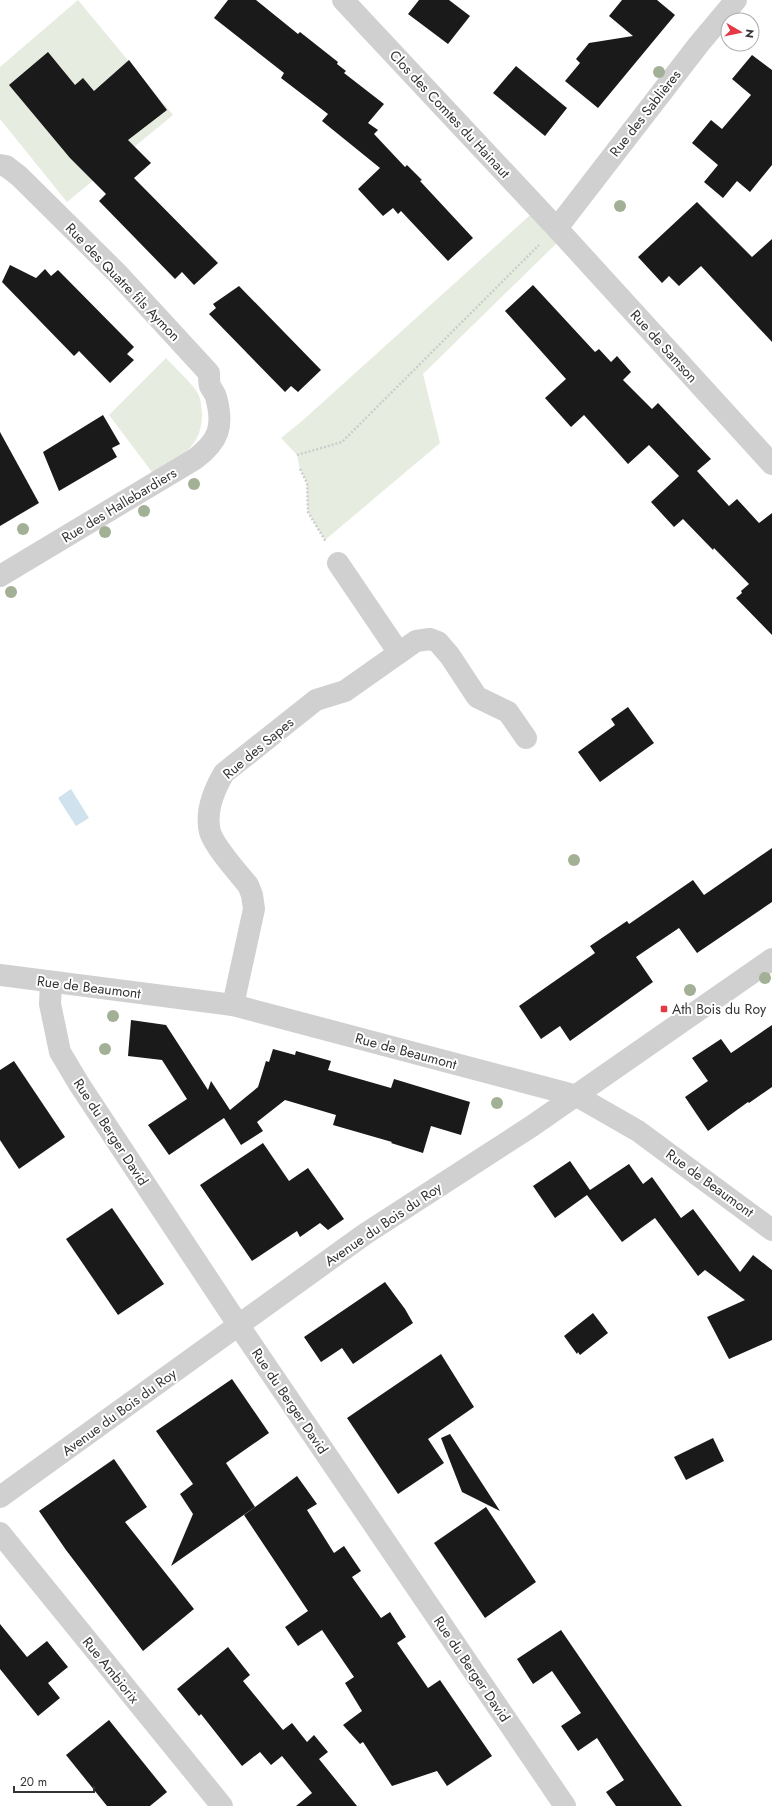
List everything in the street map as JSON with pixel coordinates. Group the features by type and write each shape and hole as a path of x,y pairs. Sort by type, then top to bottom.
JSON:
{"street":[{"name":"Clos des Comtes du Hainaut","path":"343,0 557,228"},
{"name":"Rue des Sablières","path":"557,228 699,44 736,0"},
{"name":"Rue des Quatre fils Aymon","path":"0,165 6,166 20,176 117,273 208,373 210,385 215,394 220,418"},
{"name":"Rue de Samson","path":"557,228 772,464"},
{"name":"Rue des Hallebardiers","path":"0,576 195,459 209,448 216,439 220,418"},
{"path":"338,563 399,652"},
{"name":"Rue des Sapes","path":"233,1005 254,909 252,895 248,886 211,833 208,819 215,788 224,773 316,700 345,691 399,652 416,641 422,639 430,639 438,642 450,656 477,697 508,712 526,738"},
{"name":"Avenue du Bois du Roy","path":"0,1497 365,1234 577,1096 772,959"},
{"name":"Rue de Beaumont","path":"0,975 233,1005 577,1096 638,1131 772,1230"},
{"name":"Rue du Berger David","path":"51,982 50,1004 60,1052 79,1084 239,1326 565,1806"},
{"name":"Rue Ambiorix","path":"0,1533 222,1806"}],"path":[{"path":"297,455 342,442 557,228"},
{"path":"300,469 307,483 308,512 338,563"}],"shaded area":[{"path":"78,0 173,115 67,202 0,119 0,67"},
{"path":"538,208 564,236 423,374 440,443 325,540 308,512 307,483 300,469 297,455 281,438 302,421"},
{"path":"166,358 190,383 198,394 201,402 201,425 194,443 188,450 155,476 109,415"}],"water":[{"path":"71,789 89,818 76,826 58,798"}],"building":[{"path":"228,0 256,0 298,34 300,32 338,62 337,64 346,71 344,73 384,104 368,123 378,130 374,134 405,167 407,165 422,180 420,181 473,238 448,261 401,211 398,214 393,208 383,216 358,189 380,168 322,121 328,114 281,78 284,73 214,18"},
{"path":"419,0 449,0 470,16 448,44 408,14"},
{"path":"622,0 657,0 675,15 598,108 565,81 580,63 576,59 589,43 633,36 609,16"},
{"path":"48,52 75,85 83,78 94,91 129,60 167,110 128,140 151,163 134,178 218,263 194,285 182,272 175,279 99,201 106,194 70,158 9,85"},
{"path":"752,55 772,70 772,165 750,192 737,181 723,198 704,182 718,165 692,143 711,120 722,129 751,95 732,79"},
{"path":"516,66 567,108 545,136 493,93"},
{"path":"697,202 752,257 772,239 772,342 701,266 679,286 669,276 662,283 638,257"},
{"path":"10,265 36,278 45,269 51,276 58,270 134,347 127,354 134,360 110,383 79,351 74,356 2,282"},
{"path":"533,285 595,352 599,349 611,362 617,356 631,372 623,380 652,409 658,403 711,459 697,471 729,506 737,499 759,523 772,513 772,635 736,598 749,584 683,519 674,527 651,502 679,476 649,445 628,464 584,415 571,427 545,398 566,379 505,311"},
{"path":"239,286 321,370 298,392 291,386 285,392 209,314 216,308 213,304"},
{"path":"103,415 120,444 112,448 117,457 59,491 43,452"},
{"path":"0,432 39,503 0,526"},
{"path":"628,707 654,743 600,782 578,752 615,725 611,719"},
{"path":"772,848 772,902 697,953 679,928 636,957 653,982 570,1041 560,1026 541,1039 519,1006 595,953 590,946 627,921 629,924 693,880 704,895"},
{"path":"131,1020 166,1025 208,1090 211,1081 230,1110 258,1087 266,1061 269,1062 273,1049 295,1055 296,1051 331,1061 328,1070 391,1088 394,1079 470,1102 461,1135 431,1126 423,1153 391,1143 392,1142 333,1125 336,1115 285,1100 257,1122 263,1131 241,1145 224,1118 169,1155 148,1125 187,1099 162,1060 128,1056"},
{"path":"772,1025 772,1087 749,1103 748,1102 708,1131 685,1097 708,1081 692,1058 721,1039 731,1053"},
{"path":"14,1061 65,1137 19,1169 0,1140 0,1070"},
{"path":"263,1143 289,1181 308,1168 344,1219 328,1230 320,1223 300,1237 297,1231 252,1261 200,1185"},
{"path":"570,1161 590,1190 629,1164 643,1184 652,1177 681,1218 693,1209 740,1272 753,1255 772,1270 772,1340 729,1359 707,1317 745,1300 705,1270 698,1276 655,1218 622,1242 587,1195 555,1218 533,1186"},
{"path":"112,1208 164,1284 118,1315 66,1239"},
{"path":"385,1282 405,1309 413,1323 353,1364 342,1348 321,1362 304,1337"},
{"path":"593,1313 608,1333 580,1355 578,1352 577,1354 564,1336"},
{"path":"441,1354 474,1407 428,1439 444,1463 398,1494 347,1418"},
{"path":"232,1379 269,1433 226,1463 255,1507 171,1566 193,1514 180,1494 193,1484 156,1431"},
{"path":"450,1434 500,1511 462,1492 441,1438"},
{"path":"713,1438 724,1461 686,1480 674,1457"},
{"path":"114,1459 147,1507 125,1522 194,1609 143,1651 66,1550 39,1511"},
{"path":"297,1476 317,1504 307,1510 334,1553 344,1546 361,1571 352,1577 381,1618 390,1612 406,1637 397,1643 428,1688 440,1680 492,1756 447,1786 437,1771 392,1786 363,1742 360,1744 343,1725 362,1711 345,1683 354,1677 322,1630 298,1646 285,1627 308,1611 244,1515"},
{"path":"486,1507 536,1582 485,1618 434,1543"},
{"path":"0,1624 27,1657 47,1641 68,1667 48,1683 60,1698 38,1716 0,1669"},
{"path":"561,1630 682,1806 616,1806 606,1792 624,1780 597,1738 578,1751 561,1726 581,1713 552,1671 533,1684 517,1659"},
{"path":"228,1647 250,1675 243,1681 283,1730 292,1723 307,1742 314,1735 328,1752 319,1759 357,1806 296,1806 312,1793 282,1756 271,1765 260,1752 242,1766 201,1714 199,1716 177,1689"},
{"path":"109,1720 167,1792 150,1806 107,1806 66,1755"}],"place":[{"name":"Ath Bois du Roy","path":"664,1009"}]}
